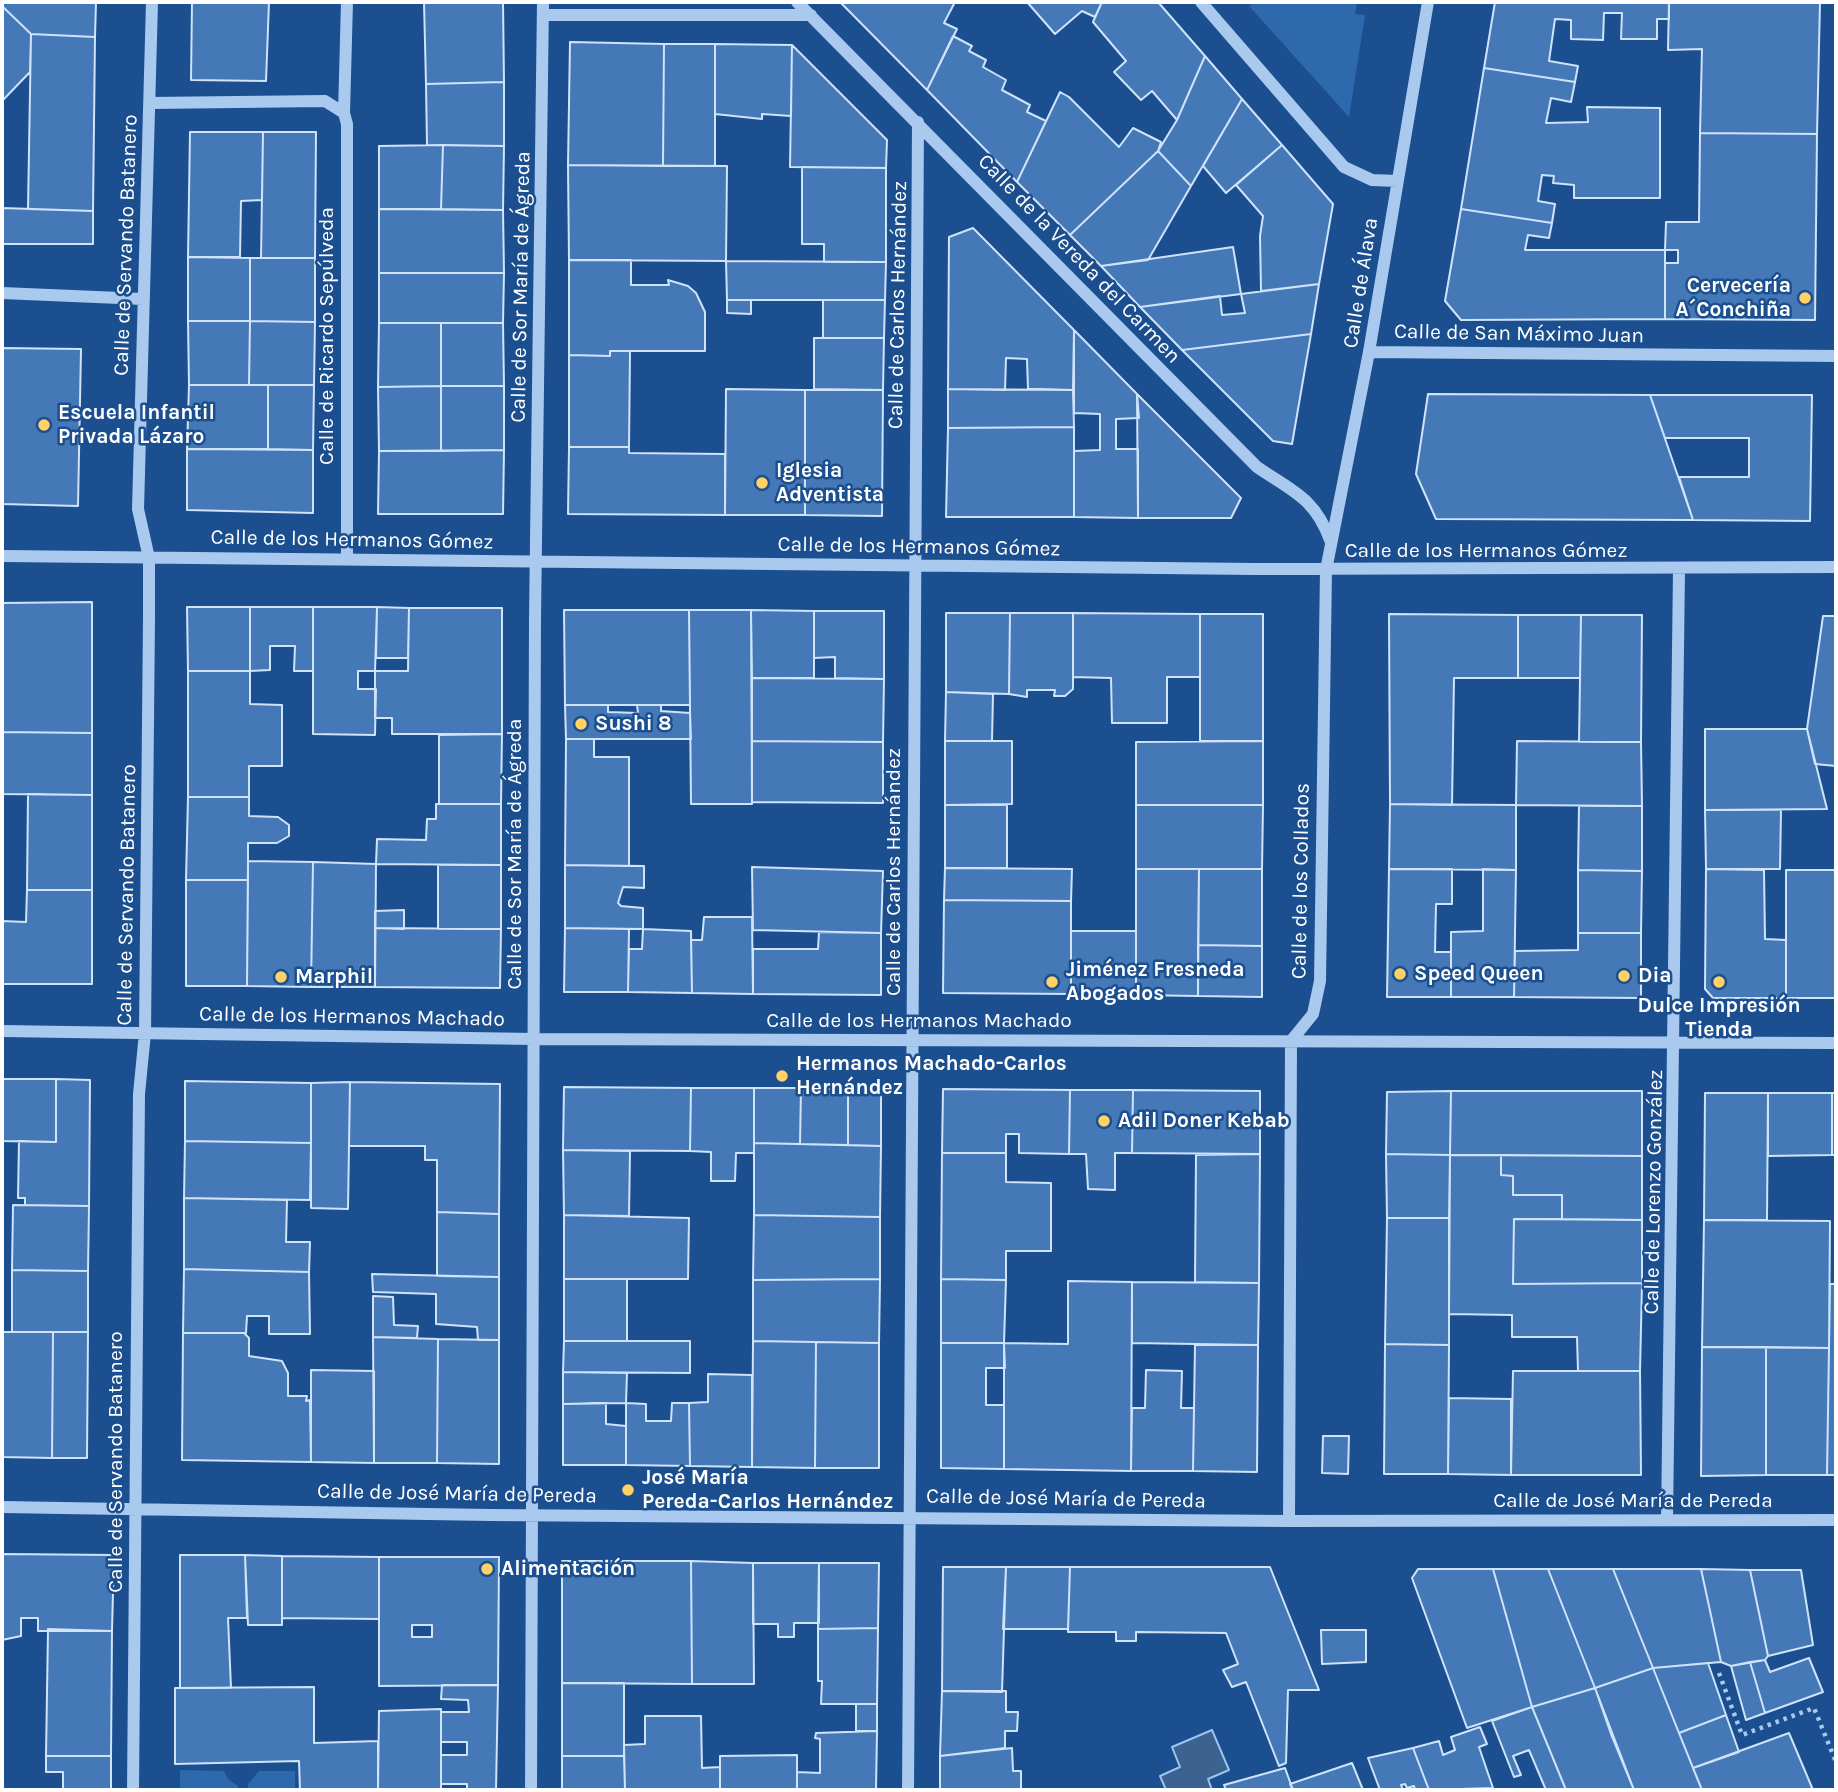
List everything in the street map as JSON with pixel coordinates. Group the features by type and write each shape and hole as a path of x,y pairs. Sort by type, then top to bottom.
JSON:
{"street":[{"name":"Calle de Servando Batanero","path":"133,1790 133,1508 139,1094 145,1033 149,558 138,509 152,2"},
{"name":"Calle de Ricardo Sepúlveda","path":"346,559 347,124 344,113 347,2"},
{"name":"Calle de la Vereda del Carmen","path":"797,2 1257,467 1307,499 1322,517 1330,541"},
{"path":"1201,2 1344,167 1372,180 1396,181"},
{"name":"Calle de Álava","path":"1326,570 1369,352 1428,2"},
{"path":"543,8 811,15"},
{"name":"Calle de Sor María de Ágreda","path":"531,1790 535,618 538,561 543,8"},
{"path":"150,103 325,101 344,113"},
{"name":"Calle de Carlos Hernández","path":"908,1790 912,1516 918,122"},
{"path":"2,293 143,299"},
{"name":"Calle de San Máximo Juan","path":"1369,352 1836,356"},
{"name":"Calle de los Hermanos Gómez","path":"2,556 1326,570 1836,567"},
{"name":"Calle de los Collados","path":"1291,1041 1312,1014 1320,981 1326,570"},
{"name":"Calle de Lorenzo González","path":"1667,1520 1679,570"},
{"name":"Calle de los Hermanos Machado","path":"2,1031 535,1039 1836,1043"},
{"path":"1289,1521 1291,1041"},
{"name":"Calle de José María de Pereda","path":"2,1507 532,1515 1289,1521 1836,1520"}],"path":[{"path":"1719,1673 1742,1735 1814,1708 1836,1762"}],"shaded area":[{"path":"1254,2 1357,2 1355,14 1365,15 1349,117 1249,6"},
{"path":"1212,1730 1229,1770 1208,1779 1212,1790 1166,1790 1160,1776 1180,1767 1172,1747"},
{"path":"180,1770 224,1771 228,1779 238,1786 238,1790 180,1790"},
{"path":"259,1771 295,1771 295,1790 248,1790 248,1784"}],"building":[{"path":"2,2 96,2 95,37 31,34 2,6"},
{"path":"192,2 269,2 266,81 191,80"},
{"path":"424,2 503,2 504,82 426,84"},
{"path":"840,2 955,2 944,23 957,29 927,90"},
{"path":"1027,2 1102,2 1095,17 1082,11 1055,34"},
{"path":"1102,2 1158,2 1205,56 1177,120 1152,91 1141,100 1114,72 1126,61 1093,22"},
{"path":"1495,2 1669,2 1669,19 1657,19 1657,39 1621,39 1622,13 1604,13 1603,40 1571,39 1571,20 1555,19 1549,61 1578,66 1575,82 1484,68"},
{"path":"1669,2 1820,2 1817,134 1700,133 1702,49 1668,50"},
{"path":"2,6 31,34 30,72 2,101"},
{"path":"31,34 95,37 93,211 28,209"},
{"path":"953,36 972,46 969,51 986,60 983,67 1006,80 1002,90 1030,105 1027,112 1046,121 1017,182 927,90"},
{"path":"570,42 664,44 663,166 568,165"},
{"path":"664,44 715,44 715,166 663,166"},
{"path":"715,44 792,45 791,116 762,114 762,119 715,114"},
{"path":"792,45 887,140 886,168 790,167"},
{"path":"1205,56 1242,99 1191,186 1158,151 1177,120"},
{"path":"1484,68 1575,82 1571,102 1551,98 1546,123 1588,122 1587,107 1660,108 1660,198 1574,198 1574,185 1553,183 1554,176 1542,175 1538,201 1555,204 1552,223 1461,209"},
{"path":"504,82 504,146 427,145 426,84"},
{"path":"1060,92 1069,97 1119,147 1133,128 1161,142 1158,151 1070,235 1017,182"},
{"path":"1242,99 1282,145 1226,193 1203,166"},
{"path":"190,132 263,132 262,200 241,201 240,257 188,257"},
{"path":"263,132 316,132 315,258 261,258"},
{"path":"1700,133 1817,134 1815,320 1665,319 1665,263 1678,263 1678,250 1665,250 1666,222 1699,222"},
{"path":"443,145 504,146 503,210 441,209"},
{"path":"443,145 441,209 379,209 379,146"},
{"path":"1282,145 1333,204 1319,284 1261,291 1260,236 1263,216 1236,185"},
{"path":"1158,151 1191,186 1148,260 1101,266 1070,235"},
{"path":"568,165 727,166 726,261 569,260"},
{"path":"802,167 886,168 886,262 824,262 824,244 802,244"},
{"path":"2,208 93,211 93,244 2,244"},
{"path":"379,209 503,210 504,273 379,273"},
{"path":"1461,209 1552,223 1549,238 1528,235 1525,250 1665,250 1665,319 1461,320 1445,301"},
{"path":"973,228 1074,330 1073,390 1028,389 1027,359 1006,358 1005,390 948,389 949,237"},
{"path":"1233,247 1241,294 1140,307 1101,266"},
{"path":"188,257 250,258 250,321 188,321"},
{"path":"250,258 315,258 315,322 250,321"},
{"path":"569,260 631,260 631,285 669,285 668,280 688,286 696,293 705,312 705,351 610,351 610,356 569,355"},
{"path":"726,261 886,262 885,300 727,300"},
{"path":"379,273 504,273 503,323 379,323"},
{"path":"1319,284 1311,334 1182,350 1140,307 1220,296 1222,315 1245,313 1241,294"},
{"path":"727,300 751,300 751,314 727,313"},
{"path":"823,300 885,300 884,338 823,338"},
{"path":"188,321 250,321 249,385 189,385"},
{"path":"250,321 315,322 314,385 249,385"},
{"path":"379,323 441,323 441,386 378,387"},
{"path":"441,323 503,323 504,386 441,386"},
{"path":"1074,330 1137,394 1139,418 1116,419 1116,449 1138,449 1138,518 1074,517 1074,451 1100,450 1100,414 1074,413"},
{"path":"1311,334 1292,444 1273,441 1182,350"},
{"path":"814,338 884,338 883,390 814,389"},
{"name":"Escuela Infantil Privada Lázaro","path":"2,348 81,349 78,506 2,504"},
{"path":"610,351 630,351 629,447 569,447 569,355 610,356"},
{"path":"189,385 268,385 268,449 187,449"},
{"path":"268,385 314,385 313,450 268,449"},
{"path":"441,386 441,451 379,451 378,387"},
{"path":"441,386 504,386 504,450 441,451"},
{"path":"726,389 805,390 805,515 725,515"},
{"path":"948,389 1073,390 1074,427 948,428"},
{"path":"805,390 883,390 882,516 805,515"},
{"path":"1137,394 1241,498 1231,518 1138,518"},
{"path":"1428,394 1650,395 1693,520 1436,519 1416,474"},
{"path":"1650,395 1812,395 1810,521 1693,520 1679,477 1749,477 1749,438 1665,438"},
{"path":"1074,427 1074,517 946,517 948,428"},
{"path":"569,447 629,447 629,453 725,454 725,515 568,514"},
{"path":"187,449 313,450 313,513 187,510"},
{"path":"504,450 503,514 378,514 379,451"},
{"path":"92,602 92,733 2,732 2,603"},
{"path":"187,607 250,607 250,671 188,671"},
{"path":"250,607 313,607 313,671 294,671 295,646 270,646 270,670 250,671"},
{"path":"313,607 377,607 375,671 358,671 358,689 376,689 375,735 313,734"},
{"path":"377,607 409,608 408,658 376,658"},
{"path":"409,608 502,608 502,734 392,734 392,718 375,718 375,671 408,671"},
{"path":"564,610 689,610 690,705 565,705"},
{"path":"689,610 751,610 752,804 691,804"},
{"path":"751,610 814,611 814,678 752,678"},
{"path":"814,611 884,611 884,679 835,678 835,657 814,658"},
{"path":"946,613 1010,613 1009,694 946,692"},
{"path":"1010,613 1073,613 1073,689 1065,696 1054,696 1055,690 1027,690 1027,697 1009,694"},
{"path":"1073,613 1200,614 1200,677 1167,677 1167,723 1112,723 1111,678 1073,677"},
{"path":"1200,614 1263,614 1263,741 1200,741"},
{"path":"1389,614 1518,615 1518,678 1454,678 1452,805 1390,804"},
{"path":"1518,615 1581,615 1580,678 1518,678"},
{"path":"1581,615 1642,615 1641,742 1579,742"},
{"path":"1823,616 1836,616 1836,766 1815,764 1807,729"},
{"path":"188,671 250,671 250,704 282,705 282,766 249,766 249,797 188,797"},
{"path":"752,678 884,679 883,742 752,741"},
{"path":"946,692 993,694 992,741 945,741"},
{"path":"565,705 608,705 608,712 638,713 637,705 661,705 661,711 690,713 691,739 566,739"},
{"path":"1705,729 1807,729 1827,809 1705,810"},
{"path":"2,732 92,733 92,795 2,794"},
{"path":"502,734 501,804 439,804 439,735"},
{"path":"566,739 594,739 594,757 629,757 629,866 565,865"},
{"path":"752,741 883,742 883,803 752,802"},
{"path":"945,741 1012,741 1012,804 945,805"},
{"path":"1263,741 1263,805 1136,805 1136,742"},
{"path":"1517,741 1641,742 1642,806 1516,805"},
{"path":"28,794 92,795 92,890 27,890"},
{"path":"188,797 249,797 249,816 278,817 289,825 289,836 277,843 248,843 248,880 186,880"},
{"path":"436,804 501,804 501,865 376,864 377,839 426,840 427,819 436,819"},
{"path":"1390,804 1516,805 1516,870 1389,869"},
{"path":"945,805 1007,805 1007,868 945,868"},
{"path":"1136,805 1263,805 1262,869 1136,869"},
{"path":"1579,806 1642,806 1642,871 1578,870"},
{"path":"1705,810 1781,810 1780,869 1706,869"},
{"path":"248,861 313,862 311,987 247,986"},
{"path":"313,862 376,864 375,987 311,987"},
{"path":"438,865 501,865 501,929 438,929"},
{"path":"565,865 644,866 644,888 623,887 618,903 621,906 643,908 643,929 565,928"},
{"path":"752,867 883,871 881,933 753,930"},
{"path":"945,868 1072,869 1071,901 944,900"},
{"path":"1136,869 1199,869 1198,996 1136,995"},
{"path":"1199,869 1262,869 1262,946 1198,945"},
{"path":"1389,869 1452,869 1452,904 1436,904 1435,952 1451,952 1451,997 1387,997"},
{"path":"1483,869 1516,870 1514,997 1451,997 1451,932 1483,931"},
{"path":"1706,869 1764,870 1765,939 1786,940 1786,998 1713,998 1705,989"},
{"path":"1578,870 1642,871 1641,933 1578,933"},
{"path":"1786,870 1836,870 1836,998 1786,998"},
{"path":"186,880 248,880 247,986 186,986"},
{"path":"27,890 92,890 92,984 2,984 2,921 26,922"},
{"path":"944,900 1071,901 1071,994 943,993"},
{"path":"404,910 404,929 375,928 375,911"},
{"path":"704,917 752,917 753,994 692,993 691,940 702,940"},
{"path":"375,928 501,929 500,988 375,987"},
{"path":"565,928 629,929 628,992 564,992"},
{"path":"643,929 691,931 692,993 628,992 629,949 642,949"},
{"path":"1071,931 1136,931 1136,995 1071,994"},
{"path":"819,932 881,933 881,995 753,994 753,949 818,949"},
{"path":"1578,933 1641,933 1641,998 1514,997 1515,951 1578,950"},
{"path":"1198,945 1262,946 1262,997 1198,996"},
{"path":"2,1079 56,1079 56,1142 2,1141"},
{"path":"56,1079 90,1080 89,1206 25,1205 25,1198 18,1198 19,1141 56,1142"},
{"path":"185,1081 311,1083 311,1143 185,1141"},
{"path":"350,1082 348,1209 311,1208 311,1083"},
{"path":"350,1082 500,1084 499,1214 437,1212 437,1160 425,1160 425,1146 349,1146"},
{"path":"564,1087 691,1088 690,1151 563,1150"},
{"path":"691,1088 754,1088 754,1153 736,1153 735,1181 711,1181 711,1152 690,1151"},
{"path":"754,1088 801,1088 800,1144 754,1143"},
{"path":"801,1088 848,1089 848,1145 800,1144"},
{"path":"848,1089 881,1089 881,1146 848,1145"},
{"path":"943,1089 1070,1090 1069,1154 1019,1153 1019,1134 1006,1134 1006,1153 942,1153"},
{"path":"1070,1090 1133,1090 1132,1153 1115,1153 1115,1190 1088,1189 1086,1154 1069,1154"},
{"path":"1133,1090 1260,1091 1260,1154 1132,1153"},
{"path":"1451,1091 1450,1155 1386,1154 1387,1092"},
{"path":"1451,1091 1642,1091 1642,1156 1450,1155"},
{"path":"1705,1093 1768,1093 1767,1220 1704,1220"},
{"path":"1768,1093 1832,1093 1832,1155 1768,1156"},
{"path":"1832,1093 1836,1093 1836,1155 1832,1155"},
{"path":"185,1141 311,1143 310,1200 184,1198"},
{"path":"754,1143 881,1146 880,1217 754,1215"},
{"path":"563,1150 630,1151 629,1216 564,1215"},
{"path":"942,1153 1006,1153 1006,1182 1051,1183 1051,1251 1006,1251 1006,1280 941,1279"},
{"path":"1260,1154 1259,1283 1195,1282 1196,1155"},
{"path":"1386,1154 1450,1155 1449,1218 1387,1218"},
{"path":"1450,1155 1501,1155 1501,1175 1513,1176 1513,1195 1562,1195 1562,1219 1514,1219 1513,1284 1642,1283 1640,1371 1578,1371 1577,1337 1512,1337 1512,1315 1449,1314"},
{"path":"1501,1155 1642,1156 1642,1220 1562,1219 1562,1195 1513,1195 1513,1176 1501,1175"},
{"path":"184,1198 287,1200 286,1242 310,1242 309,1272 184,1269"},
{"path":"13,1205 89,1206 88,1271 12,1270"},
{"path":"437,1212 499,1214 499,1277 437,1276"},
{"path":"564,1215 689,1218 688,1279 564,1279"},
{"path":"754,1215 880,1217 880,1279 753,1280"},
{"path":"1387,1218 1449,1218 1449,1345 1385,1344"},
{"path":"1514,1219 1642,1220 1642,1283 1513,1284"},
{"path":"1704,1220 1830,1221 1829,1348 1702,1347"},
{"path":"184,1269 309,1272 310,1334 269,1334 269,1316 247,1316 246,1333 183,1333"},
{"path":"12,1270 88,1271 88,1332 12,1332"},
{"path":"372,1274 499,1277 499,1340 478,1340 477,1327 436,1324 436,1294 373,1292"},
{"path":"564,1279 627,1279 627,1341 564,1341"},
{"path":"880,1279 879,1343 753,1341 753,1280"},
{"path":"941,1279 1006,1280 1004,1343 941,1343"},
{"path":"1068,1281 1132,1282 1131,1471 1004,1469 1004,1343 1068,1344"},
{"path":"1132,1282 1259,1283 1258,1345 1132,1343"},
{"path":"1830,1284 1836,1284 1836,1475 1827,1475"},
{"path":"373,1296 393,1297 394,1325 418,1326 417,1338 373,1337"},
{"path":"2,1332 53,1332 52,1458 2,1457"},
{"path":"53,1332 88,1332 87,1458 52,1458"},
{"path":"183,1333 244,1333 249,1338 249,1356 282,1361 288,1373 288,1396 307,1396 306,1401 310,1400 311,1462 182,1460"},
{"path":"373,1337 438,1339 437,1463 374,1463"},
{"path":"438,1339 499,1340 499,1464 437,1463"},
{"path":"564,1341 690,1341 690,1373 563,1372"},
{"path":"753,1341 816,1342 815,1468 752,1467"},
{"path":"816,1342 879,1343 879,1468 815,1468"},
{"path":"941,1343 1004,1343 1005,1368 986,1368 986,1405 1004,1405 1004,1469 941,1468"},
{"path":"1385,1344 1449,1345 1448,1474 1384,1474"},
{"path":"1195,1345 1258,1345 1257,1472 1193,1471"},
{"path":"1702,1347 1766,1347 1766,1475 1701,1476"},
{"path":"1766,1347 1829,1348 1827,1475 1766,1475"},
{"path":"311,1370 374,1371 374,1463 311,1462"},
{"path":"1146,1370 1182,1371 1181,1408 1194,1408 1193,1471 1131,1471 1132,1408 1145,1408"},
{"path":"1513,1371 1640,1371 1641,1475 1511,1475"},
{"path":"563,1372 627,1373 626,1403 563,1404"},
{"path":"708,1374 752,1375 752,1467 690,1466 689,1403 708,1402"},
{"path":"1449,1398 1511,1399 1511,1475 1448,1474"},
{"path":"606,1403 606,1424 626,1426 626,1465 563,1465 563,1404"},
{"path":"626,1403 646,1404 646,1421 671,1421 672,1403 689,1403 690,1466 626,1465"},
{"path":"1323,1436 1349,1436 1348,1474 1322,1473"},
{"path":"2,1554 114,1555 112,1631 38,1631 38,1618 21,1618 21,1636 2,1640"},
{"path":"180,1555 245,1555 247,1618 228,1618 231,1688 180,1688"},
{"path":"245,1555 282,1556 282,1625 248,1625"},
{"path":"282,1556 379,1557 379,1619 282,1618"},
{"path":"379,1557 499,1557 498,1685 379,1686","holes":["412,1625 432,1625 432,1637 412,1637"]},
{"path":"562,1561 691,1561 692,1684 562,1683"},
{"path":"691,1561 753,1563 754,1684 692,1684"},
{"path":"753,1563 819,1563 819,1623 794,1623 794,1637 778,1637 778,1624 753,1624"},
{"path":"819,1563 879,1563 878,1628 818,1629"},
{"path":"943,1567 1006,1567 1002,1692 942,1691"},
{"path":"1006,1567 1070,1567 1068,1629 1003,1629"},
{"path":"1070,1567 1270,1567 1319,1690 1288,1690 1286,1763 1279,1766 1246,1682 1232,1687 1223,1670 1238,1664 1226,1633 1136,1632 1136,1641 1116,1641 1116,1632 1068,1632"},
{"path":"1418,1569 1493,1569 1532,1707 1467,1728 1412,1578"},
{"path":"1493,1569 1548,1569 1595,1688 1532,1707"},
{"path":"1548,1569 1613,1569 1653,1668 1595,1688"},
{"path":"1613,1569 1701,1569 1721,1662 1653,1668"},
{"path":"1701,1569 1750,1570 1768,1656 1765,1660 1731,1666 1721,1662"},
{"path":"1750,1570 1801,1570 1813,1645 1768,1656"},
{"path":"878,1628 877,1704 821,1704 818,1629"},
{"path":"48,1629 112,1631 111,1756 46,1756"},
{"path":"1321,1630 1366,1630 1366,1662 1322,1664"},
{"path":"1809,1658 1823,1692 1765,1713 1750,1662 1765,1660 1770,1672"},
{"path":"1750,1662 1765,1713 1746,1720 1731,1666"},
{"path":"1708,1663 1726,1715 1679,1733 1653,1668"},
{"path":"1653,1668 1702,1790 1634,1790 1595,1688"},
{"path":"562,1683 624,1683 624,1756 562,1756"},
{"path":"442,1685 498,1685 496,1790 467,1790 467,1784 441,1784 441,1755 467,1755 467,1742 441,1742 441,1712 469,1712 468,1700 441,1699"},
{"path":"314,1687 314,1743 378,1741 378,1790 300,1790 299,1761 175,1764 175,1688"},
{"path":"1595,1688 1634,1790 1566,1790 1532,1707"},
{"path":"942,1691 1006,1691 1006,1712 1018,1712 1017,1731 1005,1731 1005,1748 940,1756"},
{"path":"856,1704 877,1704 877,1731 856,1731"},
{"path":"1532,1707 1566,1790 1546,1790 1529,1750 1513,1756 1521,1775 1514,1777 1492,1721"},
{"path":"441,1709 441,1790 378,1790 379,1711"},
{"path":"1726,1715 1739,1752 1693,1768 1679,1733"},
{"path":"645,1716 701,1716 702,1768 720,1767 720,1790 625,1790 624,1745 645,1744"},
{"path":"1480,1727 1487,1744 1479,1747 1493,1788 1429,1790 1413,1748 1439,1741 1443,1755 1455,1750 1451,1737"},
{"path":"877,1731 876,1790 797,1790 797,1772 820,1773 820,1739 815,1738 816,1733"},
{"path":"1789,1733 1813,1790 1702,1790 1693,1768"},
{"path":"1012,1748 1013,1771 1021,1771 1021,1790 940,1790 940,1756"},
{"path":"1413,1748 1429,1790 1415,1790 1414,1786 1407,1788 1405,1784 1401,1785 1403,1790 1380,1790 1368,1758"},
{"path":"797,1755 797,1790 720,1790 720,1756"},
{"path":"46,1756 111,1756 111,1790 63,1790 63,1772 46,1772"},
{"path":"562,1756 624,1756 625,1790 562,1790"},
{"path":"1352,1763 1363,1790 1293,1790 1290,1784"},
{"path":"1285,1768 1293,1790 1226,1790 1224,1785"}],"place":[{"name":"Cervecería A´Conchiña","path":"1805,298"},
{"name":"Escuela Infantil Privada Lázaro","path":"44,425"},
{"name":"Iglesia Adventista","path":"762,483"},
{"name":"Sushi 8","path":"581,724"},
{"name":"Speed Queen","path":"1400,974"},
{"name":"Dia","path":"1624,976"},
{"name":"Marphil","path":"281,977"},
{"name":"Jiménez Fresneda Abogados","path":"1052,982"},
{"name":"Dulce Impresión Tienda","path":"1719,982"},
{"name":"Hermanos Machado-Carlos Hernández","path":"782,1076"},
{"name":"Adil Doner Kebab","path":"1104,1121"},
{"name":"José María Pereda-Carlos Hernández","path":"628,1490"},
{"name":"Alimentación","path":"487,1569"}]}
